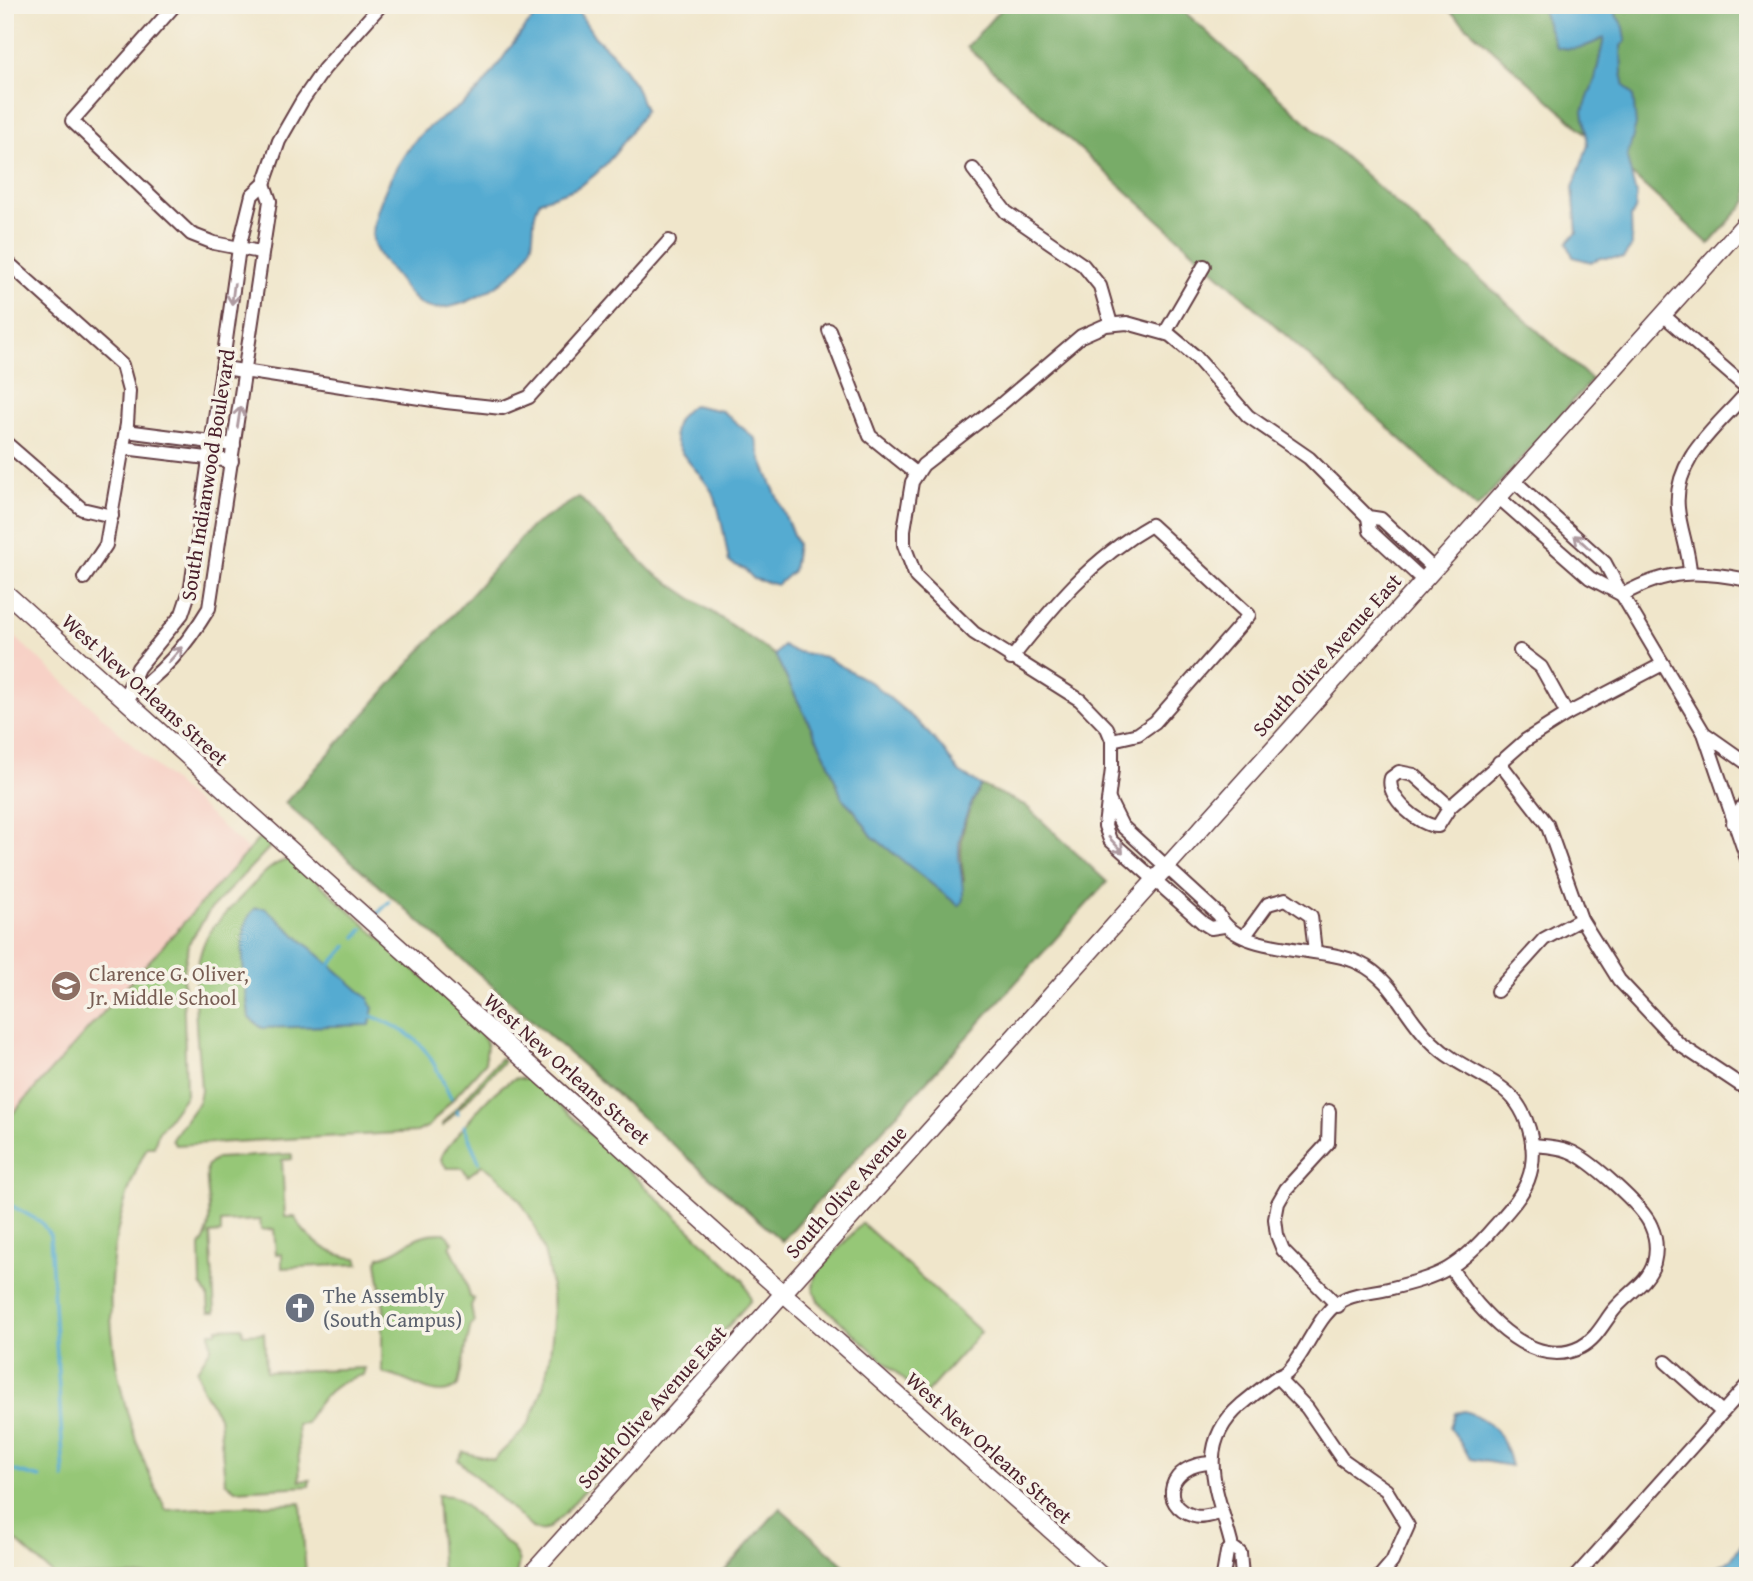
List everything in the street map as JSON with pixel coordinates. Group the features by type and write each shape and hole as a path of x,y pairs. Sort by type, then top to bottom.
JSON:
{"street":[{"path":"175,5 72,121 191,234 214,243 260,252"},
{"name":"South Indianwood Boulevard","path":"124,699 138,668 182,614 196,559 239,248 252,195 264,184 279,141 324,68 381,5"},
{"path":"973,169 1006,212 1083,265 1100,286 1111,324"},
{"name":"South Indianwood Boulevard","path":"124,699 152,681 197,627 209,608 246,370 260,252 270,201 264,184"},
{"name":"South Olive Avenue East","path":"940,1120 1748,220"},
{"path":"224,369 502,408 530,397 668,241"},
{"path":"5,260 122,365 130,391 124,448 106,545 84,578"},
{"path":"1165,333 1204,265"},
{"path":"1662,314 1748,390 1686,462 1680,477 1678,512 1690,572"},
{"path":"1224,926 1210,928 1110,840 1105,826 1112,740 1107,728 1080,700 1011,659 974,633 916,577 904,545 912,482 937,451 999,406 1081,336 1111,324 1127,323 1165,333 1195,356 1248,416 1309,458 1368,517 1381,519 1401,538 1428,574"},
{"path":"829,330 870,436 917,474"},
{"path":"126,431 234,445"},
{"path":"165,452 168,436"},
{"path":"5,442 82,509 111,516"},
{"path":"124,448 232,461"},
{"path":"1513,480 1605,563 1704,733 1748,862"},
{"path":"1498,497 1590,578 1622,595"},
{"path":"1368,517 1370,531 1390,550 1428,574"},
{"path":"1011,659 1093,565 1116,544 1151,524 1249,615 1155,722 1139,734 1112,740"},
{"path":"1390,550 1401,538"},
{"path":"1622,595 1654,579 1690,572 1748,580"},
{"name":"West New Orleans Street","path":"5,592 783,1293 1102,1576"},
{"path":"182,614 197,627"},
{"path":"1520,651 1541,667 1567,714"},
{"path":"1450,807 1410,773 1399,772 1391,778 1389,789 1394,796 1426,824 1442,824 1450,807 1499,762 1567,714 1663,664"},
{"path":"1704,733 1748,764"},
{"path":"1499,762 1547,824 1581,919 1615,975 1647,1014 1694,1055 1748,1090"},
{"path":"1108,797 1122,826 1219,915 1224,926 1244,937 1358,962 1384,979 1434,1045 1502,1087 1519,1106 1530,1129 1532,1145 1528,1180 1516,1202 1469,1256 1429,1279 1345,1299 1321,1321 1287,1373 1277,1377 1231,1415 1219,1436 1211,1463 1232,1547 1240,1553 1242,1576"},
{"path":"1733,823 1748,797"},
{"path":"1185,908 1197,895"},
{"path":"1244,937 1268,904 1286,898 1311,916 1315,952"},
{"path":"1497,991 1545,939 1581,919"},
{"path":"1329,1111 1328,1143 1286,1189 1278,1203 1275,1219 1283,1250 1338,1306"},
{"name":"South Olive Avenue","path":"783,1293 940,1120"},
{"path":"1451,1268 1468,1295 1518,1340 1533,1349 1549,1353 1567,1352 1583,1346 1596,1336 1614,1309 1646,1279 1654,1262 1656,1244 1651,1225 1641,1210 1579,1156 1555,1147 1532,1145"},
{"name":"South Olive Avenue East","path":"533,1570 783,1293"},
{"path":"1666,1362 1722,1412"},
{"path":"1277,1377 1307,1408 1342,1459 1386,1490 1408,1526 1392,1562 1380,1576"},
{"path":"1576,1576 1748,1384"},
{"path":"1211,1463 1191,1465 1179,1473 1173,1482 1174,1494 1181,1507 1191,1515 1202,1517 1222,1513"},
{"path":"1227,1575 1227,1552 1232,1547"}],"shaded area":[{"name":"Clarence G. Oliver, Jr. Middle School","path":"5,628 249,851 5,1122"}],"green space":[{"path":"1004,5 1177,5 1592,380 1477,508 967,47"},
{"path":"1443,5 1748,5 1748,200 1709,244"},
{"path":"579,497 650,570 775,655 828,761 842,798 872,836 964,880 961,855 963,831 981,785 1025,805 1107,882 782,1241 285,803 532,526"},
{"path":"264,833 270,847 210,910 189,943 183,973 186,1095 158,1133 154,1147 147,1147 128,1192 116,1238 111,1284 112,1330 118,1376 130,1422 166,1510 301,1503 306,1576 55,1576 5,1531 5,1122"},
{"path":"288,860 297,863 478,1027 487,1045 485,1063 429,1126 417,1132 175,1145 172,1139 198,1103 201,1091 195,991 201,953 207,937 225,913 265,872"},
{"path":"501,1058 504,1061 443,1126 442,1124"},
{"path":"517,1078 535,1081 744,1281 751,1300 563,1515 546,1530 532,1528 458,1460 463,1452 494,1460 523,1431 530,1421 542,1390 550,1355 553,1319 551,1282 543,1247 529,1215 509,1187 482,1165 468,1176 463,1168 447,1168 441,1160 442,1154 487,1100"},
{"path":"292,1154 292,1159 282,1160 285,1217 295,1217 305,1233 320,1245 338,1254 357,1258 359,1264 282,1268 282,1254 276,1254 274,1229 261,1230 260,1220 221,1222 221,1233 210,1234 215,1312 209,1312 208,1296 201,1284 200,1246 208,1228 209,1218 207,1166 217,1158"},
{"path":"862,1223 981,1332 923,1397 818,1301 813,1287 815,1275"},
{"path":"445,1233 453,1242 450,1246 464,1274 470,1297 474,1299 471,1306 474,1323 471,1324 458,1385 441,1392 384,1374 382,1324 386,1322 377,1262 379,1257 416,1238"},
{"path":"242,1327 243,1334 264,1333 266,1372 365,1368 363,1375 345,1381 329,1392 306,1423 297,1424 300,1481 310,1480 309,1486 235,1490 225,1482 219,1416 202,1389 197,1370 211,1348 210,1332 217,1332 218,1328"},
{"path":"437,1495 452,1496 459,1500 512,1548 519,1561 516,1576 442,1576"},
{"path":"780,1508 856,1576 720,1576"}],"water":[{"path":"548,5 574,5 595,37 612,53 635,85 645,110 615,154 597,173 576,188 540,201 530,249 520,266 509,276 467,301 439,308 427,307 408,293 375,246 375,220 384,193 414,142 428,128 477,92 519,36"},
{"path":"1540,5 1618,5 1616,15 1624,27 1626,41 1621,46 1622,73 1625,86 1633,95 1636,125 1627,158 1636,195 1636,208 1631,217 1632,246 1623,258 1600,258 1591,262 1573,257 1567,243 1577,232 1573,188 1588,145 1583,111 1595,79 1604,38 1581,47 1556,47"},
{"path":"693,405 722,411 756,439 761,459 797,544 793,571 777,585 754,579 744,569 729,562 715,498 676,441 674,429 680,417"},
{"path":"783,645 793,651 825,657 873,684 918,722 943,749 959,772 981,785 960,836 963,900 959,906 872,836 842,798 828,761 775,655"},
{"path":"256,908 265,908 369,999 373,1008 370,1025 262,1028 249,1018 243,943 244,929"},
{"path":"1464,1411 1483,1419 1496,1431 1505,1446 1511,1466 1471,1459 1450,1427 1455,1413"},
{"path":"1748,1536 1748,1576 1701,1576 1729,1561"}],"waterway":[{"path":"377,914 389,902"},
{"path":"356,937 363,929"},
{"path":"330,965 347,946"},
{"path":"371,1016 402,1030 422,1046 451,1098"},
{"path":"457,1110 458,1114"},
{"path":"464,1126 479,1162"},
{"path":"5,1202 41,1222 50,1235 64,1478"},
{"path":"5,1468 40,1478"}],"place":[{"name":"Clarence G. Oliver, Jr. Middle School","path":"66,986"},
{"name":"The Assembly (South Campus)","path":"300,1308"}]}
